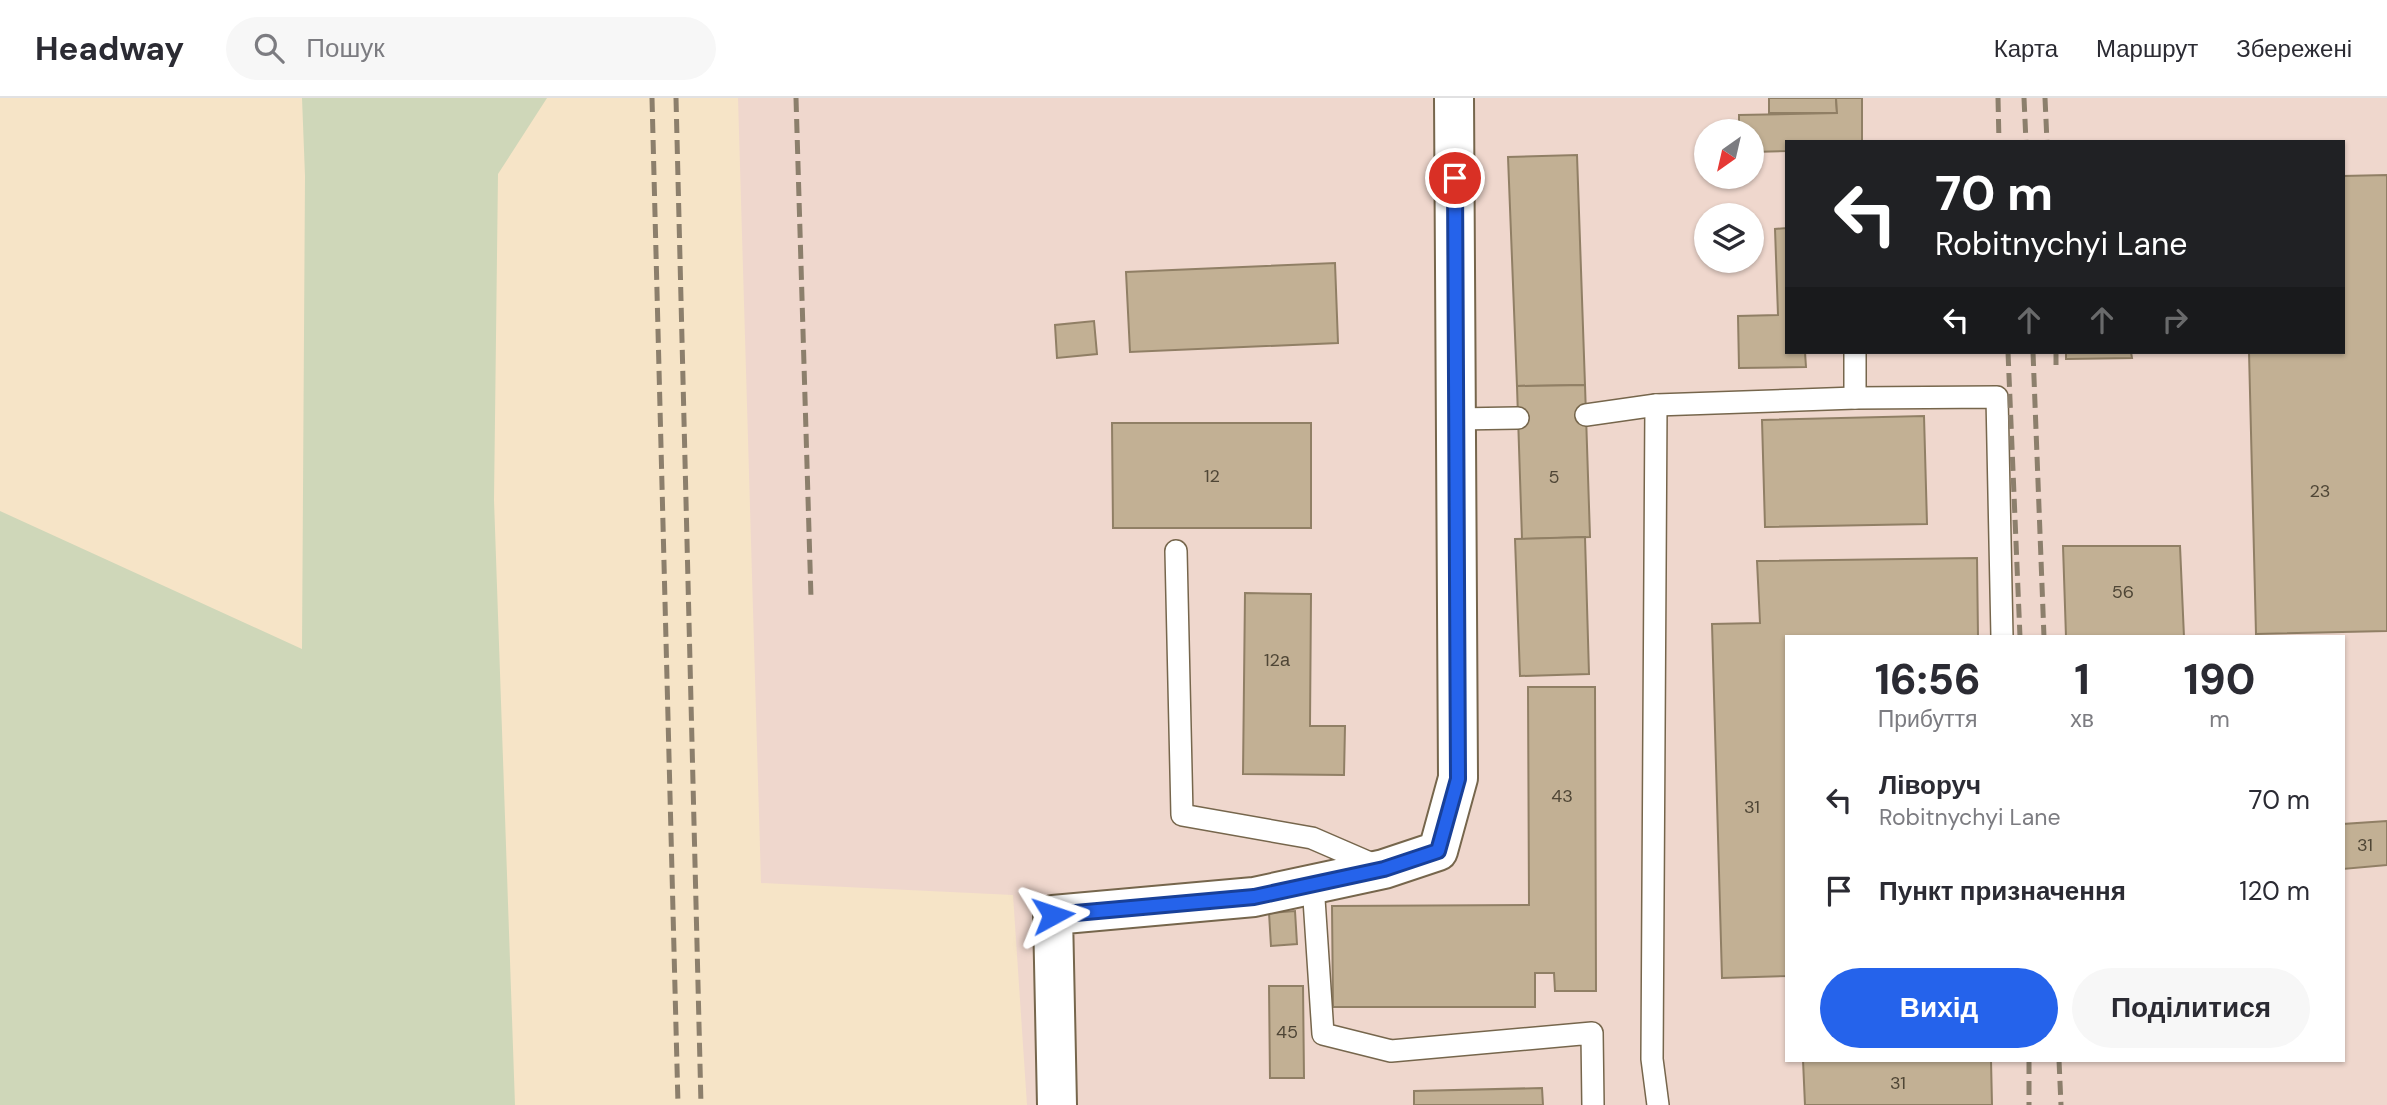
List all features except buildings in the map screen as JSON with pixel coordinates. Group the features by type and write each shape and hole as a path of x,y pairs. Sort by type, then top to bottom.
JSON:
{"street":[{"path":"1057,1105 1053,915 1254,897 1384,869 1438,851 1458,779 1454,98"}],"lane":[{"path":"1855,354 1855,398"},
{"path":"1586,415 1656,405 1855,398 1997,397 2002,635"},
{"path":"1656,405 1652,1059 1658,1105"},
{"path":"1456,419 1518,418"},
{"path":"1176,551 1182,814 1312,838 1384,869"},
{"path":"1313,884 1323,1034 1391,1051 1592,1033 1593,1105"}],"shaded area":[{"path":"738,98 2387,98 2387,1105 1027,1105 1013,895 761,883"}],"green space":[{"path":"302,98 547,98 498,174 494,500 515,1105 0,1105 0,511 302,649 305,176"}],"railway":[{"path":"652,98 678,1105"},
{"path":"676,98 701,1105"},
{"path":"796,98 811,598"},
{"path":"1998,98 1999,140"},
{"path":"2024,98 2026,140"},
{"path":"2045,98 2047,140"},
{"path":"2008,354 2020,635"},
{"path":"2033,354 2044,635"},
{"path":"2056,354 2056,365"},
{"path":"2029,1062 2029,1105"},
{"path":"2059,1062 2061,1105"}],"route":[{"path":"1053,915 1254,897 1384,869 1438,851 1458,779 1455,178"}]}
